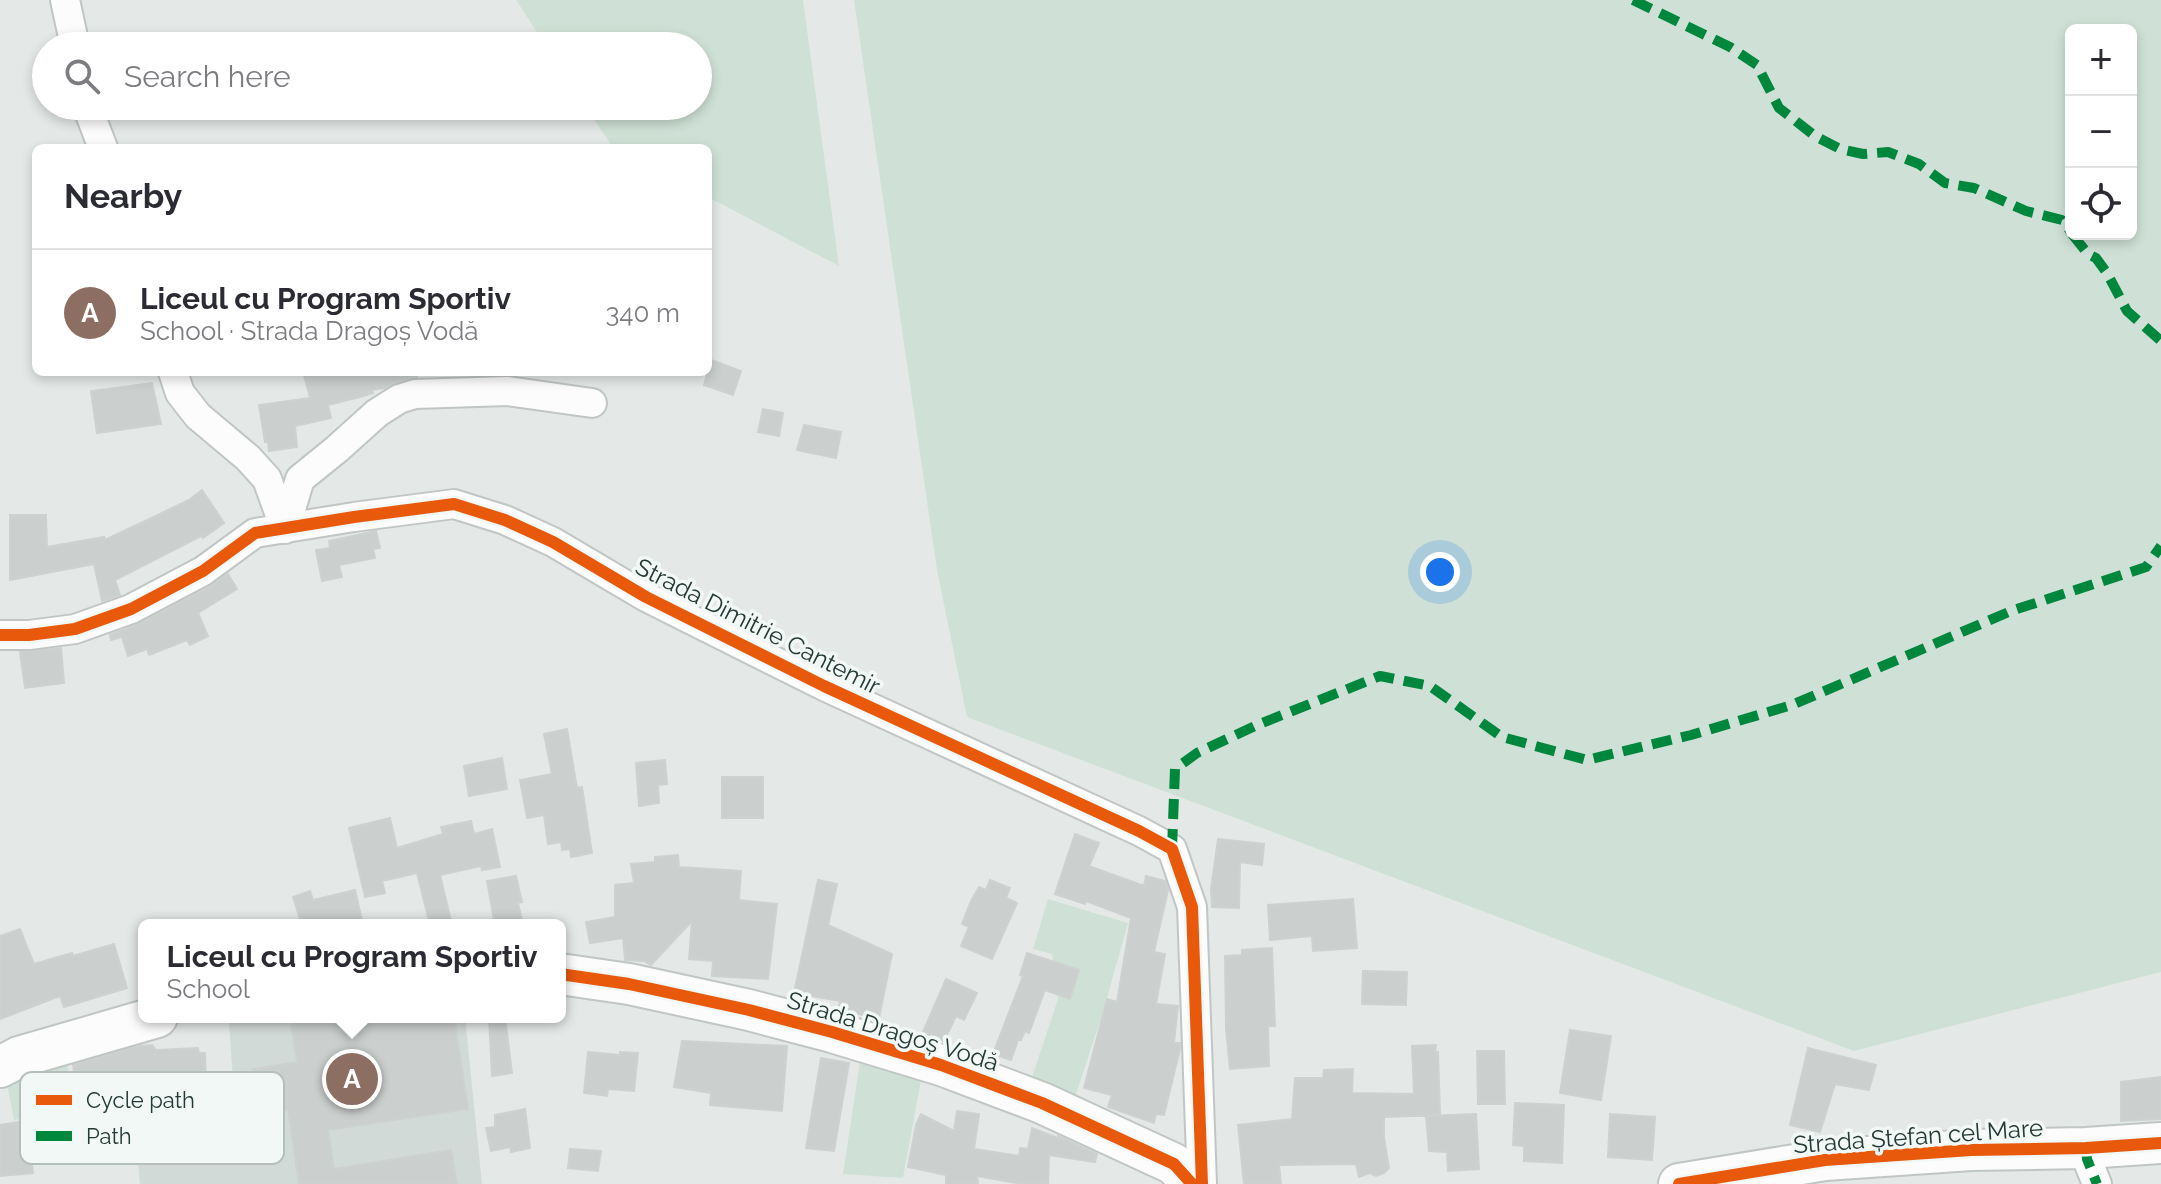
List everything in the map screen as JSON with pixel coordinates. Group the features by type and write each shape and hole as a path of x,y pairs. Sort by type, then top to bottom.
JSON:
{"street":[{"path":"65,0 72,32"},
{"path":"92,120 101,144"},
{"path":"174,376 180,393 198,416 248,458 267,479 285,529"},
{"path":"285,529 300,479 377,413 399,399 415,394 508,391 592,403"},
{"name":"Strada Dimitrie Cantemir","path":"0,635 75,629 131,609 203,571 255,533 454,504 505,520 553,542 646,597 824,686 1172,849 1192,907 1202,1184"},
{"name":"Strada Dragoș Vodă","path":"566,975 629,984 749,1010 941,1065 1042,1103 1174,1164 1192,1184"},
{"path":"0,1067 19,1057 138,1023"},
{"name":"Strada Ștefan cel Mare","path":"1679,1184 1779,1176 1825,1160 1971,1150 2092,1166 2161,1143"}],"shaded area":[{"path":"466,1023 482,1184 140,1184 138,1164 284,1164 284,1072 232,1072 229,1024"}],"green space":[{"path":"516,0 803,0 839,266 712,199 712,144 611,144 594,120 712,120 712,32 537,32"},
{"path":"854,0 2161,0 2161,972 1854,1051 967,717 937,570"},
{"path":"1048,899 1128,923 1075,1097 1031,1080 1058,999 1052,954 1033,949"},
{"path":"66,1053 69,1072 20,1072 20,1119 14,1120 5,1074"},
{"path":"860,1061 921,1080 903,1178 843,1174"}],"building":[{"path":"712,360 741,371 733,395 704,385 707,376 712,376"},
{"path":"304,376 417,376 372,390 373,393 328,405 331,418 295,426 297,447 269,451 259,405 310,398"},
{"path":"152,383 161,424 97,433 91,391"},
{"path":"763,409 783,413 779,436 758,432"},
{"path":"804,425 841,432 836,458 797,450"},
{"path":"202,490 224,523 203,538 201,536 115,580 120,595 102,601 94,564 10,580 10,515 46,515 47,547 104,537 105,540 189,500"},
{"path":"376,531 380,548 373,549 375,558 339,565 342,577 322,581 316,550 330,548 329,541"},
{"path":"228,574 237,589 198,613 208,636 190,645 187,640 149,655 147,649 128,656 122,637 111,640 110,635 139,624"},
{"path":"61,648 64,683 25,688 20,652"},
{"path":"567,729 577,788 582,787 592,853 571,857 570,849 562,850 561,842 548,844 544,815 527,818 520,780 552,774 544,734"},
{"path":"502,758 507,789 469,796 464,766"},
{"path":"665,760 667,784 658,785 659,803 639,806 636,763"},
{"path":"722,777 763,777 763,818 722,818"},
{"path":"390,818 397,848 443,834 441,827 471,821 474,834 492,829 500,867 482,870 481,866 440,875 451,919 428,919 417,873 382,881 385,893 365,897 349,828"},
{"path":"1075,834 1099,843 1089,866 1144,886 1146,876 1165,881 1168,890 1154,952 1165,954 1156,1004 1178,1006 1174,1043 1180,1043 1180,1049 1164,1115 1156,1114 1154,1123 1108,1107 1112,1095 1084,1088 1107,999 1117,1002 1131,918 1086,901 1085,904 1055,894"},
{"path":"1218,839 1264,844 1262,865 1240,862 1239,908 1212,907 1211,889"},
{"path":"678,855 679,867 741,871 739,900 777,904 768,979 712,976 713,961 689,959 692,921 651,965 644,961 625,960 623,938 590,943 586,922 615,917 615,885 634,883 631,864 655,862 655,857"},
{"path":"516,876 522,902 518,903 522,919 494,919 487,881"},
{"path":"818,880 837,884 828,925 892,954 879,1018 838,1010 840,1001 794,993"},
{"path":"990,880 1010,888 1006,898 1017,903 992,959 961,946 969,927 962,924 971,901 979,887 986,890"},
{"path":"355,890 362,919 300,919 293,897 310,891 313,900"},
{"path":"1353,899 1357,948 1313,951 1312,936 1270,940 1268,905"},
{"path":"20,929 34,964 114,944 127,988 64,1007 60,996 0,1019 0,936"},
{"path":"1272,948 1275,1026 1268,1026 1269,1066 1230,1069 1225,956 1242,955 1242,950"},
{"path":"1027,953 1079,970 1070,999 1045,990 1029,1033 1025,1031 1018,1040 1011,1060 993,1054 1023,976 1020,975"},
{"path":"1363,971 1407,972 1406,1005 1362,1004"},
{"path":"946,979 977,993 964,1020 956,1016 944,1041 923,1032"},
{"path":"291,1023 455,1023 468,1109 328,1130 334,1169 451,1150 457,1184 299,1184 288,1109 284,1110 284,1072 253,1072 253,1069 297,1062"},
{"path":"489,1023 506,1023 512,1073 492,1076"},
{"path":"1570,1030 1611,1036 1601,1100 1560,1093"},
{"path":"682,1041 787,1046 782,1111 710,1105 711,1093 674,1087"},
{"path":"152,1045 156,1050 198,1048 199,1053 205,1053 206,1072 74,1072 73,1065"},
{"path":"1436,1045 1440,1115 1384,1117 1389,1168 1384,1173 1359,1177 1356,1164 1279,1165 1281,1184 1244,1184 1238,1125 1292,1119 1295,1078 1323,1078 1324,1070 1353,1069 1352,1093 1414,1094 1412,1046"},
{"path":"1808,1048 1876,1065 1869,1090 1835,1084 1820,1132 1790,1125"},
{"path":"1477,1051 1504,1051 1505,1104 1478,1104"},
{"path":"588,1052 638,1053 634,1091 608,1089 607,1096 584,1093"},
{"path":"821,1058 849,1063 834,1151 806,1148"},
{"path":"2161,1077 2161,1119 2121,1121 2121,1082"},
{"path":"1515,1103 1564,1105 1562,1163 1524,1161 1524,1146 1513,1145"},
{"path":"525,1109 530,1148 511,1152 510,1147 491,1151 486,1128 495,1127 495,1115"},
{"path":"957,1111 979,1114 974,1149 1019,1156 1020,1148 1028,1149 1032,1128 1097,1154 1095,1162 1049,1155 1048,1184 1022,1184 977,1176 978,1184 946,1184 946,1175 908,1167 921,1114 954,1131"},
{"path":"1476,1114 1479,1169 1448,1171 1447,1152 1429,1151 1426,1116"},
{"path":"1610,1114 1655,1117 1652,1160 1608,1157"},
{"path":"20,1122 20,1164 32,1164 33,1173 0,1176 0,1125"},
{"path":"570,1149 601,1151 598,1171 568,1168"}],"marked path":[{"path":"1633,0 1730,47 1757,65 1779,108 1815,136 1840,149 1863,154 1888,152 1919,164 1945,183 1974,188 2026,211 2062,220 2065,224"},
{"path":"2077,240 2107,273 2127,311 2161,341"},
{"path":"1172,849 1175,769 1197,753 1257,725 1380,676 1430,686 1502,737 1587,760 1691,735 1792,705 2011,611 2146,567 2161,546"},
{"path":"2086,1148 2097,1184"}],"cycle path":[{"path":"0,635 75,629 131,609 203,571 255,533 454,504 505,520 553,542 646,597 824,686 1172,849 1192,907 1202,1184"},
{"path":"566,975 629,984 749,1010 941,1065 1042,1103 1174,1164 1192,1184"},
{"path":"1679,1184 1825,1160 1971,1150 2161,1143"}],"place":[{"name":"Liceul cu Program Sportiv","path":"352,1079"}]}
